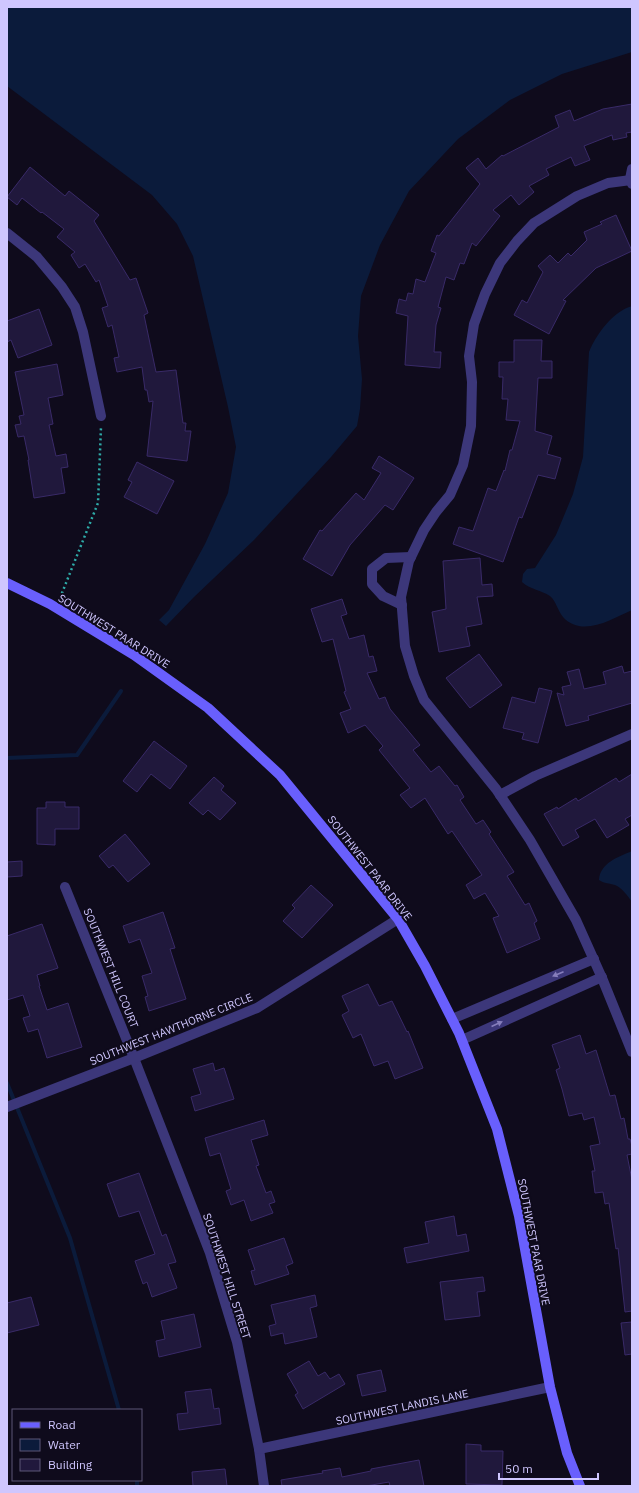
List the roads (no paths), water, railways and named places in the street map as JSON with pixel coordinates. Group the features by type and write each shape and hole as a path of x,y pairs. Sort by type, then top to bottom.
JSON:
{"street":[{"path":"632,169 631,182 608,183 577,196 534,223 516,241 500,263 485,294 474,324 469,356 472,382 471,426 463,465 450,495 424,530 411,557 402,597 405,646 414,676 424,700 500,795 530,840 576,920 602,977 632,1052"},
{"path":"7,233 37,257 62,287 75,307 83,332 101,416"},
{"path":"402,605 383,596 372,584 372,569 386,558 411,557"},
{"name":"SOUTHWEST PAAR DRIVE","path":"7,583 56,608 134,655 208,708 280,775 398,919 425,966 462,1040 497,1129 519,1216 550,1387 567,1453 580,1486"},
{"path":"500,795 535,776 632,734"},
{"name":"SOUTHWEST HILL COURT","path":"65,887 134,1058"},
{"name":"SOUTHWEST HAWTHORNE CIRCLE","path":"7,1107 134,1058 257,1008 398,919"},
{"path":"452,1019 594,959"},
{"path":"462,1040 602,977"},
{"name":"SOUTHWEST HILL STREET","path":"134,1058 210,1253 237,1342 259,1449 264,1486"},
{"name":"SOUTHWEST LANDIS LANE","path":"259,1449 550,1387"}],"water":[{"path":"7,7 632,7 632,52 562,74 510,100 458,139 409,191 380,245 361,296 358,336 362,379 357,426 331,457 254,540 166,626 159,620 169,610 205,544 228,493 236,447 193,256 177,224 152,195 7,86"},
{"path":"632,306 632,610 597,625 579,626 571,623 563,617 550,596 529,587 522,582 523,574 527,569 535,568 556,535 573,494 583,457 589,352 596,338 606,324 618,313"},
{"path":"632,851 632,902 625,892 618,886 599,880 600,874 606,865 616,858"}],"waterway":[{"path":"7,758 77,755 121,691"},
{"path":"7,1083 70,1238 119,1409"},
{"path":"137,1481 137,1486"}]}
